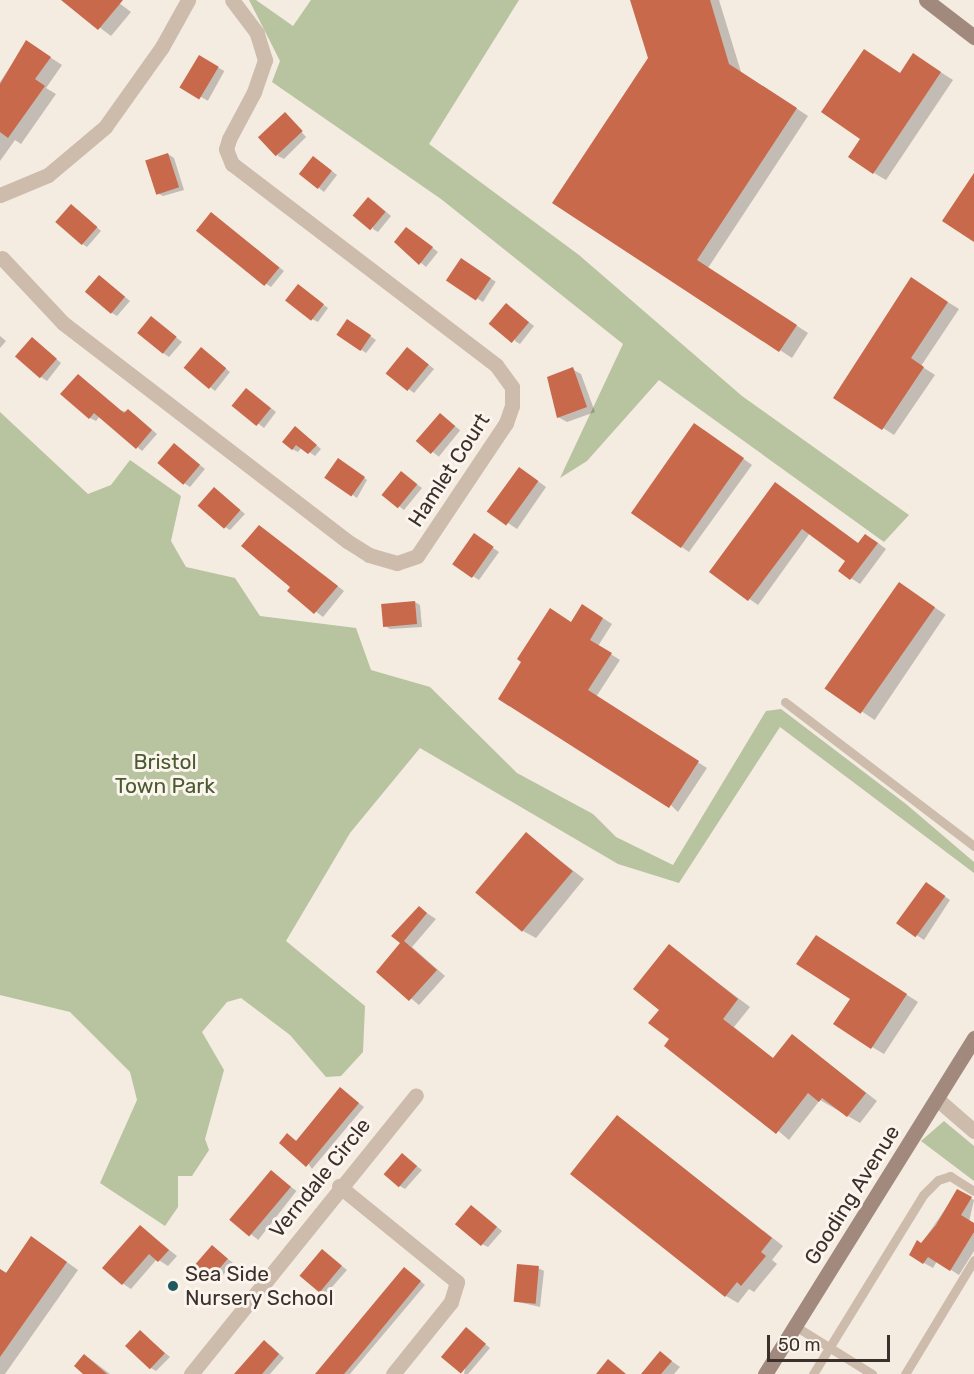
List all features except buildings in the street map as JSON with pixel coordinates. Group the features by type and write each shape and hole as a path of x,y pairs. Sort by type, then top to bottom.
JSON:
{"main road":[{"path":"926,0 974,37"},
{"name":"Gooding Avenue","path":"765,1374 974,1038"}],"street":[{"path":"0,195 26,187 48,175 105,126 162,47 188,0"},
{"name":"Hamlet Court","path":"2,258 63,323 347,541 369,555 397,563 417,556 506,423 512,406 512,387 496,365 232,164 226,149 254,92 265,60 257,33 232,0"},
{"name":"Verndale Circle","path":"191,1374 339,1186 416,1095"},
{"path":"937,1099 974,1131"},
{"path":"339,1186 457,1282 452,1302 393,1374"}],"lane":[{"path":"785,702 974,846"},
{"path":"813,1374 923,1195 938,1180 950,1176 974,1191"},
{"path":"905,1374 974,1260"},
{"path":"795,1326 872,1374"}],"green space":[{"path":"249,0 256,0 293,26 311,0 519,0 429,144 579,255 742,396 909,515 884,542 659,380 587,461 560,478 623,344 441,199 272,82 280,61"},
{"name":"Bristol Town Park","path":"0,412 88,494 111,485 130,460 181,496 171,541 186,567 235,578 260,616 356,628 371,670 430,687 517,773 593,814 616,837 673,865 766,711 781,709 906,804 974,862 974,873 780,727 679,883 618,864 420,748 350,833 286,941 365,1006 363,1052 341,1076 326,1077 290,1035 241,998 227,1002 202,1032 224,1070 205,1139 209,1150 192,1176 178,1176 178,1207 165,1226 100,1183 137,1100 130,1072 70,1012 0,995"},
{"path":"944,1121 974,1146 974,1181 921,1141"}],"place":[{"name":"Sea Side Nursery School","path":"173,1286"}]}
